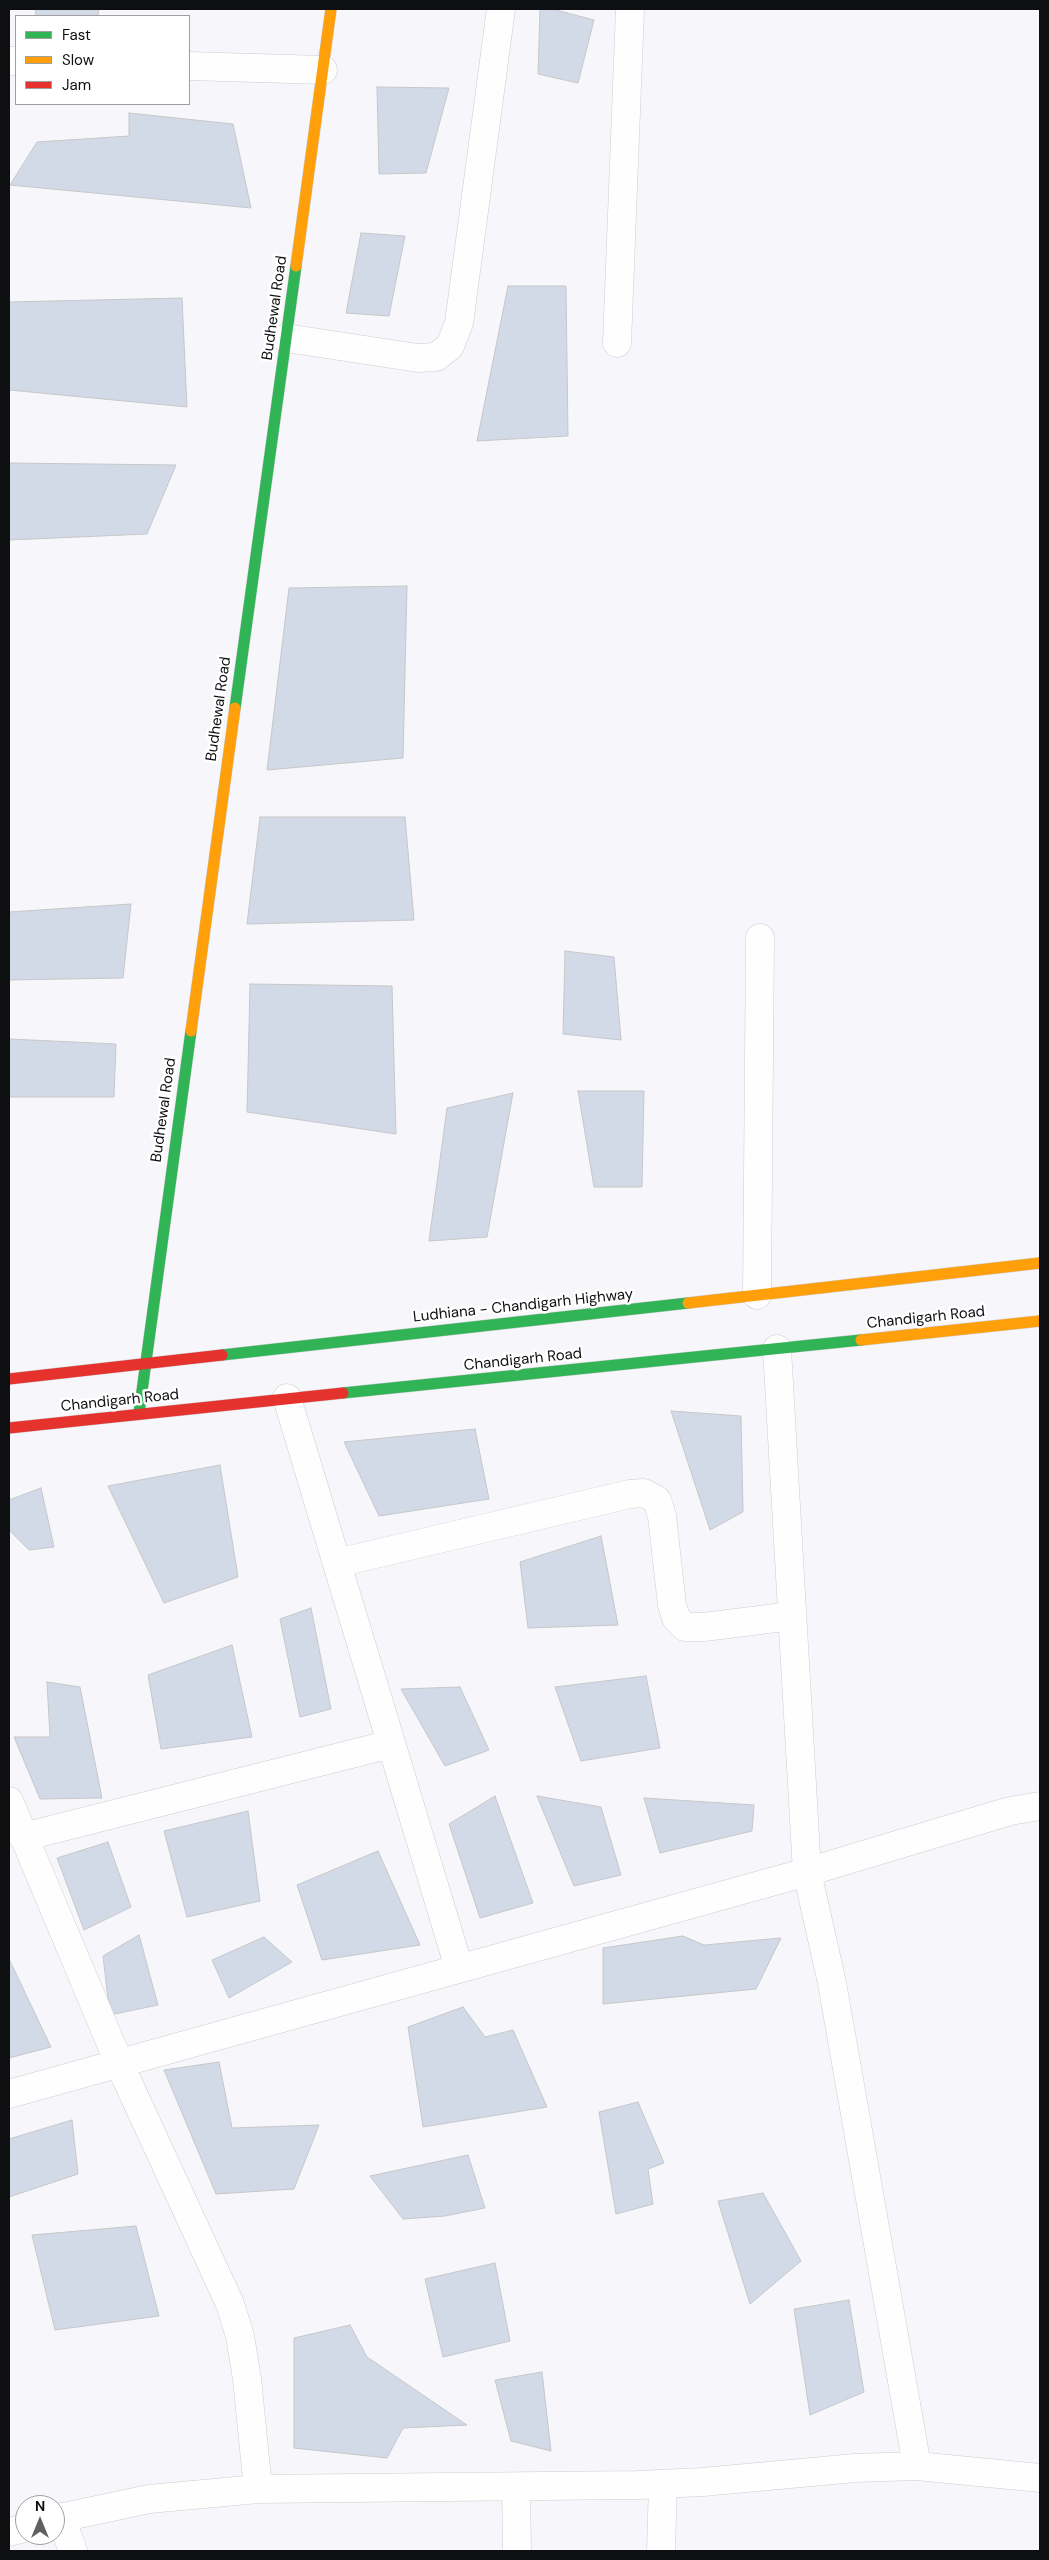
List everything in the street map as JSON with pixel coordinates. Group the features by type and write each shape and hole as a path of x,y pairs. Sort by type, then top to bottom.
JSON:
{"main road":[{"name":"Budhewal Road","path":"139,1413 331,9"},
{"name":"Ludhiana - Chandigarh Highway","path":"9,1379 1040,1263"},
{"name":"Chandigarh Road","path":"9,1428 139,1413 1040,1322"}],"street":[{"path":"286,338 418,358 436,357 450,346 458,323 501,9"},
{"path":"617,343 630,9"},
{"path":"190,66 323,70"},
{"path":"757,1295 760,938"},
{"path":"777,1349 807,1872 832,1983 917,2466"},
{"path":"287,1398 458,1968"},
{"path":"336,1563 630,1494 644,1493 657,1500 662,1516 672,1605 676,1618 685,1627 704,1627 792,1616"},
{"path":"23,1837 391,1744"},
{"path":"9,1801 119,2063 230,2304 240,2336 247,2379 258,2489"},
{"path":"9,2094 807,1872 1010,1811 1040,1806"},
{"path":"65,2517 149,2499 258,2489 516,2488 663,2484 855,2468 917,2466 1040,2478"},
{"path":"661,2551 663,2484"},
{"path":"516,2488 517,2551"},
{"path":"65,2533 73,2551"}],"building":[{"path":"35,9 99,9 98,15 36,15"},
{"path":"540,9 552,9 594,20 578,83 538,74"},
{"path":"377,87 449,88 426,173 379,174"},
{"path":"129,113 233,124 251,208 10,185 37,142 129,136"},
{"path":"361,233 405,236 389,316 346,313"},
{"path":"508,286 566,286 568,436 477,441"},
{"path":"182,298 187,407 9,390 9,302"},
{"path":"9,463 176,465 147,534 9,540"},
{"path":"407,586 403,758 267,770 289,588"},
{"path":"260,817 405,817 414,920 247,924"},
{"path":"131,904 123,978 9,980 9,912"},
{"path":"565,951 614,957 621,1040 563,1034"},
{"path":"250,984 392,986 396,1134 247,1112"},
{"path":"9,1039 116,1044 114,1097 9,1097"},
{"path":"578,1091 644,1091 642,1187 594,1187"},
{"path":"513,1093 487,1237 429,1241 447,1108"},
{"path":"671,1411 741,1416 743,1512 710,1530"},
{"path":"475,1429 489,1499 379,1516 344,1442"},
{"path":"220,1465 238,1577 164,1603 108,1486"},
{"path":"41,1488 54,1547 29,1550 9,1530 9,1500"},
{"path":"601,1536 618,1625 528,1628 520,1562"},
{"path":"311,1608 331,1709 300,1717 280,1619"},
{"path":"232,1645 252,1737 161,1749 148,1675"},
{"path":"646,1676 660,1748 581,1761 555,1687"},
{"path":"47,1682 80,1687 102,1798 40,1799 14,1737 50,1737"},
{"path":"460,1687 489,1750 445,1766 401,1689"},
{"path":"495,1796 533,1903 480,1918 449,1824"},
{"path":"537,1796 601,1807 621,1875 574,1886"},
{"path":"644,1798 754,1805 752,1831 660,1853"},
{"path":"248,1811 260,1901 187,1917 164,1831"},
{"path":"108,1842 131,1907 84,1930 57,1858"},
{"path":"378,1851 420,1945 322,1960 297,1885"},
{"path":"139,1935 158,2005 110,2015 103,1956"},
{"path":"683,1936 704,1945 781,1938 756,1989 603,2004 603,1948"},
{"path":"264,1937 292,1962 229,1998 212,1960"},
{"path":"9,1959 51,2047 9,2058"},
{"path":"463,2007 485,2037 513,2030 547,2107 423,2127 408,2027"},
{"path":"219,2062 232,2128 319,2125 294,2189 216,2194 164,2070"},
{"path":"638,2102 664,2163 648,2169 653,2204 616,2214 599,2112"},
{"path":"72,2120 78,2174 9,2197 9,2139"},
{"path":"468,2155 485,2208 445,2216 403,2219 370,2176"},
{"path":"763,2193 801,2261 750,2304 718,2201"},
{"path":"136,2226 159,2316 55,2330 32,2235"},
{"path":"495,2263 510,2341 443,2357 425,2279"},
{"path":"849,2300 864,2392 810,2415 794,2309"},
{"path":"350,2325 367,2357 467,2425 403,2428 387,2458 294,2448 294,2338"},
{"path":"542,2372 551,2451 511,2441 495,2380"}],"traffic: fast":[{"path":"235,708 296,266"},
{"path":"139,1413 191,1031"},
{"path":"222,1355 688,1303"},
{"path":"343,1393 861,1340"}],"traffic: slow":[{"path":"296,266 331,9"},
{"path":"191,1031 235,708"},
{"path":"688,1303 1040,1263"},
{"path":"861,1340 1040,1321"}],"traffic: jam":[{"path":"9,1379 222,1355"},
{"path":"9,1428 343,1393"}]}
